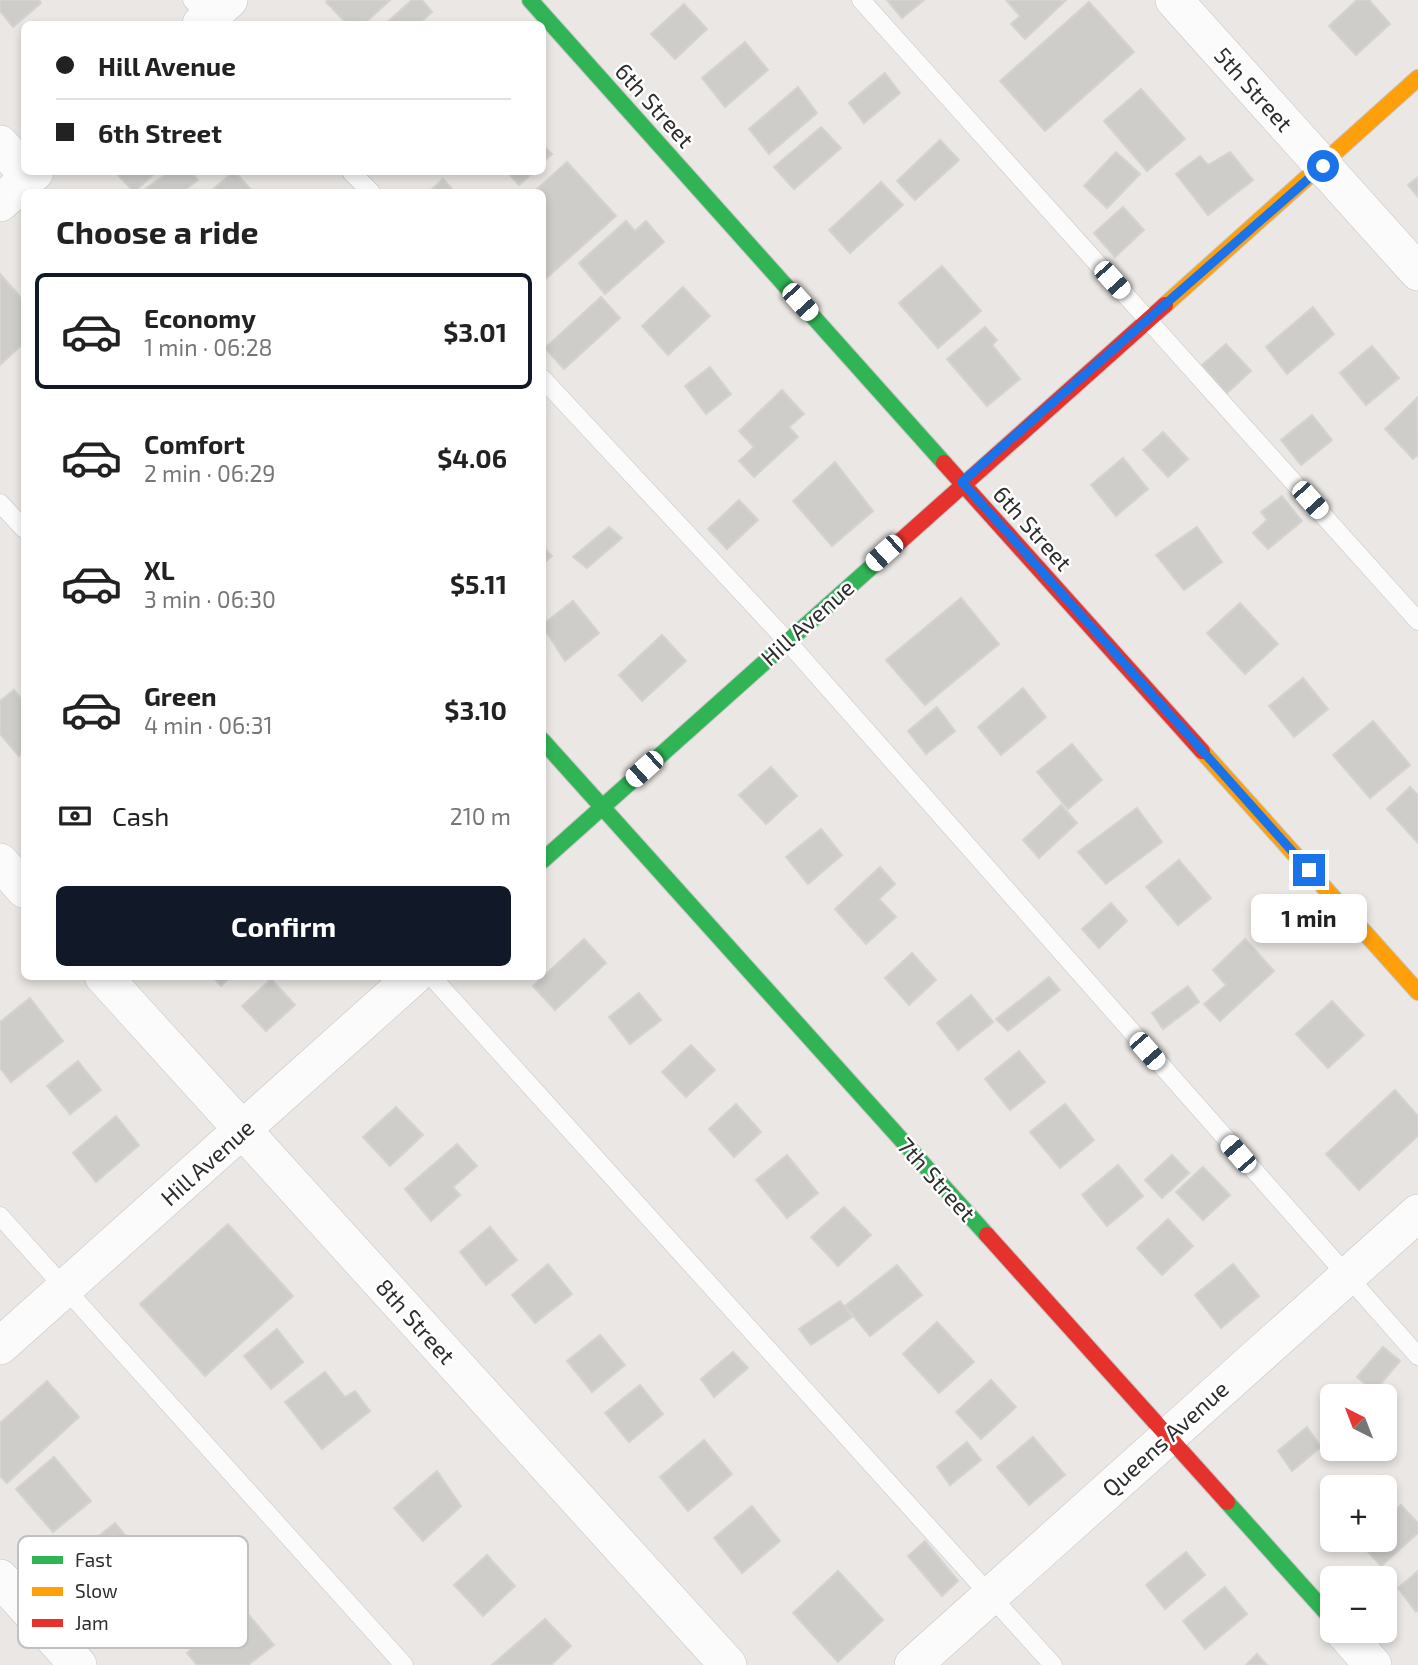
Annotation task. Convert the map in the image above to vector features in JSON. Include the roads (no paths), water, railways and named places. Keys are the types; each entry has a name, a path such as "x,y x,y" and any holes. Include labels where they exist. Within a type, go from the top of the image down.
{"street":[{"name":"6th Street","path":"530,0 1418,992"},
{"name":"5th Street","path":"1174,0 1418,272"},
{"name":"Hill Avenue","path":"546,857 962,482 1323,166 1418,78"},
{"path":"0,144 21,166"},
{"path":"0,203 32,177"},
{"name":"7th Street","path":"546,744 1320,1606"},
{"path":"0,862 21,886"},
{"name":"8th Street","path":"107,980 728,1665"},
{"name":"Hill Avenue","path":"0,1346 410,980"},
{"name":"Queens Avenue","path":"913,1665 1418,1213"},
{"path":"0,1578 18,1598"},
{"path":"1354,1643 1373,1665"},
{"path":"63,1648 78,1665"}],"lane":[{"path":"861,0 1418,621"},
{"path":"354,175 368,189"},
{"path":"546,382 787,641 1418,1356"},
{"path":"0,503 21,526"},
{"path":"435,980 1053,1665"},
{"path":"0,1216 404,1665"}]}
